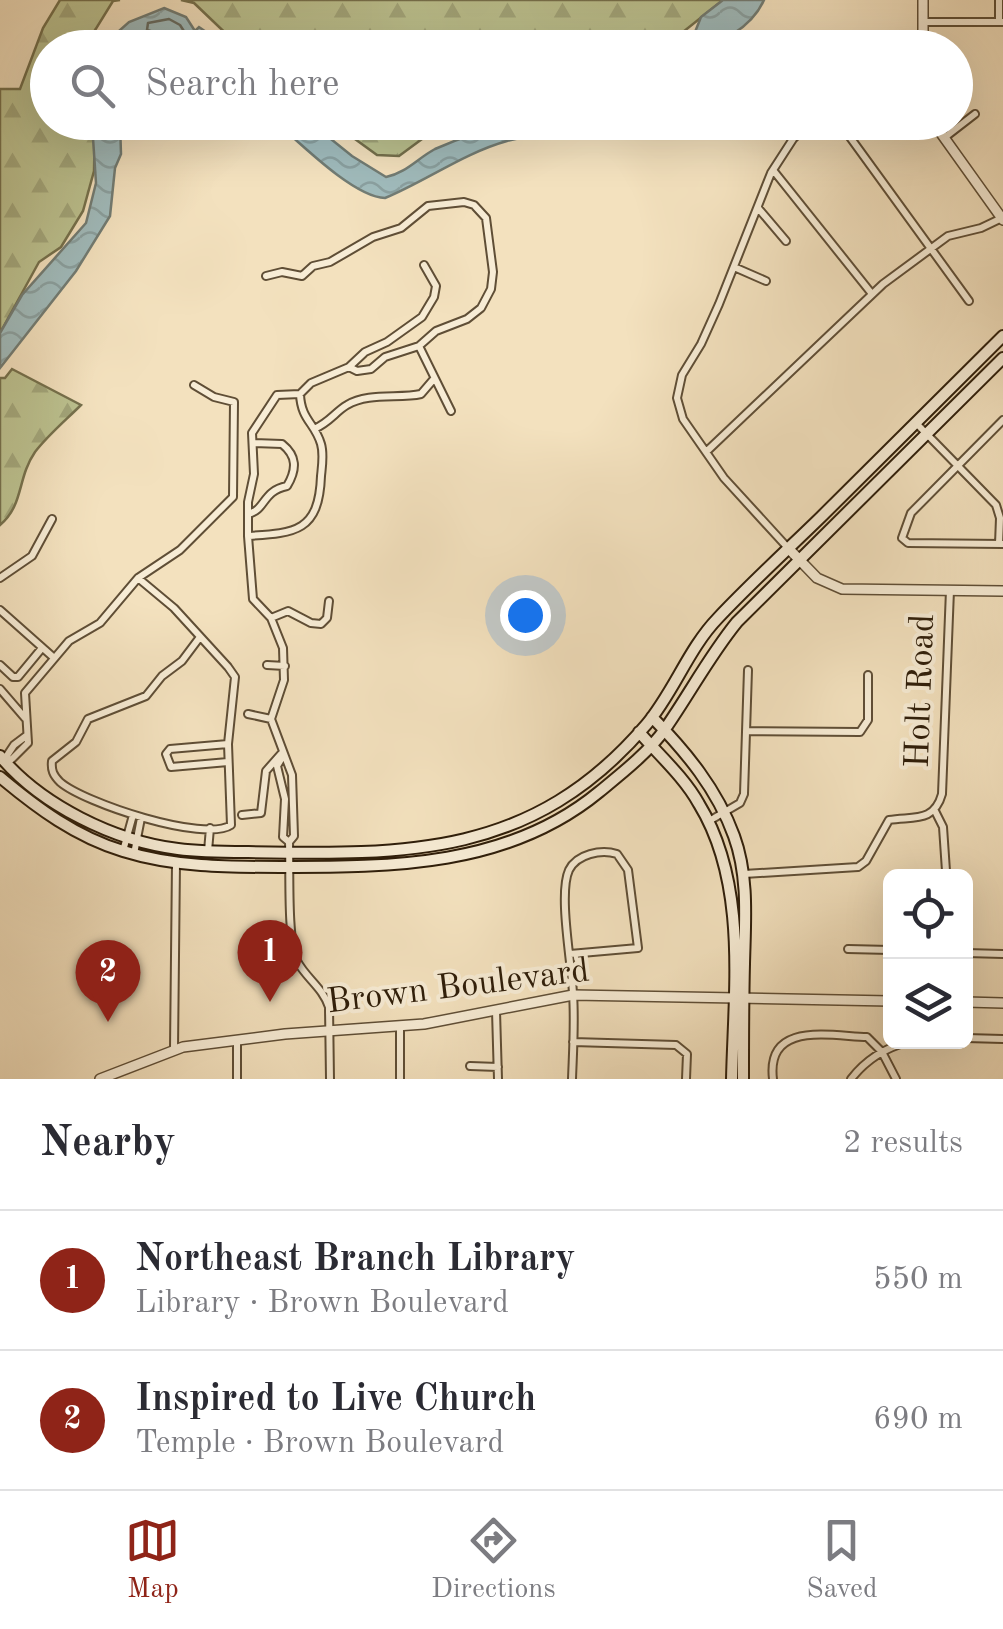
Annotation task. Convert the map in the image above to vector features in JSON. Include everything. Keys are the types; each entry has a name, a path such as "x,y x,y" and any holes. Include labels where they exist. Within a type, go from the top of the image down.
{"main road":[{"path":"1,760 42,794 98,826 132,838 208,852 289,847 416,850 504,828 586,782 639,732 708,630 1003,336"},
{"path":"0,777 62,823 129,853 176,864 395,866 471,855 508,842 562,817 598,793 650,745 665,729 729,632 1003,358"},
{"path":"676,709 679,746"},
{"path":"652,716 697,767 724,812 744,874 732,1079"},
{"path":"639,732 690,790 708,821 732,906 743,1079"},
{"path":"630,763 664,760"}],"street":[{"path":"923,0 923,30"},
{"path":"923,22 1001,22 999,0"},
{"path":"792,140 773,170 701,344 682,375 678,390 680,412 724,478 817,578 842,588 1003,590"},
{"path":"851,140 969,301"},
{"path":"706,452 872,294 948,236 1002,219 943,140"},
{"path":"773,170 872,294"},
{"path":"266,276 282,272 302,276 313,266 402,228 428,206 458,202 474,205 486,218 494,272 491,290 481,308 467,319 436,331 419,346 392,353 370,369 357,371 349,367"},
{"path":"758,207 786,241"},
{"path":"330,1079 331,1032 326,997 300,967 293,948 289,847 294,836 293,788 288,762 270,720 281,692 285,666 280,636 271,618 253,599 250,567 248,514 254,481 253,428 274,398 300,394 319,378 349,367 422,317 436,286 424,265"},
{"path":"734,267 766,281"},
{"path":"419,346 451,411"},
{"path":"314,430 332,420 349,403 421,394 433,380"},
{"path":"1,760 26,736 25,694 53,657 74,636 100,623 138,578 180,550 233,497 234,402 214,397 194,385"},
{"path":"248,536 288,533 302,528 314,515 321,488 322,446 303,417 300,394"},
{"path":"916,423 927,434 957,465 996,505 1001,544 904,542 911,513 957,465 1003,420"},
{"path":"248,514 258,510 273,489 290,483 295,467 291,452 282,444 254,443"},
{"path":"0,578 32,556 52,519"},
{"path":"138,578 174,608 200,637 235,678 228,744 232,821 228,828 210,828 137,817 64,785 54,774 52,761 76,742 88,718 146,696 200,637"},
{"name":"Holt Road","path":"744,874 858,868 889,820 928,817 935,812 942,794 950,590"},
{"path":"271,618 288,611 321,624 328,618 330,601"},
{"path":"0,610 53,657"},
{"path":"0,665 18,677 42,648"},
{"path":"268,665 285,666"},
{"path":"708,821 740,804 744,794 748,670"},
{"path":"747,730 860,732 868,720 868,675"},
{"path":"0,689 27,720"},
{"path":"248,714 270,720"},
{"path":"228,744 170,749 166,754 171,766 228,762"},
{"path":"242,815 261,813 266,771 282,754"},
{"path":"282,754 277,766 286,799 283,837 289,847"},
{"path":"935,812 943,827 946,869"},
{"path":"129,853 137,817"},
{"path":"208,852 210,828"},
{"path":"570,954 638,948 628,870 620,856 607,851 594,853 578,861 568,874 566,897 570,954 574,995 572,1079"},
{"path":"174,1049 176,864"},
{"path":"848,949 883,950"},
{"path":"973,953 1003,954"},
{"name":"Brown Boulevard","path":"100,1079 174,1049 237,1039 400,1026 496,1012 574,995 883,1001"},
{"path":"973,1002 1003,1003"},
{"path":"496,1012 498,1079"},
{"path":"400,1026 400,1079"},
{"path":"772,1079 771,1067 779,1046 800,1035 867,1037 882,1052 896,1079"},
{"path":"973,1038 1003,1039"},
{"path":"237,1039 237,1079"},
{"path":"573,1042 676,1045 686,1054 686,1079"},
{"path":"851,1079 860,1068 890,1049"},
{"path":"470,1066 498,1066"}],"green space":[{"path":"60,0 120,0 113,1 95,30 43,28"},
{"path":"181,0 723,0 686,30 222,30 194,3"},
{"path":"30,62 30,140 95,140 94,171 83,211 61,247 39,262 0,333 0,89 20,89"},
{"path":"356,140 421,140 399,156 377,155"},
{"path":"12,369 81,405 35,452 13,509 0,525 0,378"}],"water":[{"path":"723,0 764,0 739,30 696,30 701,17"},
{"path":"164,8 186,17 194,30 120,30 129,22"},
{"path":"93,140 121,140 110,216 76,271 0,368 0,333 22,295 86,223 96,183"},
{"path":"296,140 332,140 386,177 459,140 513,140 476,153 385,198 358,189"}],"place":[{"name":"Northeast Branch Library","path":"270,1002"},
{"name":"Inspired to Live Church","path":"108,1022"}]}
